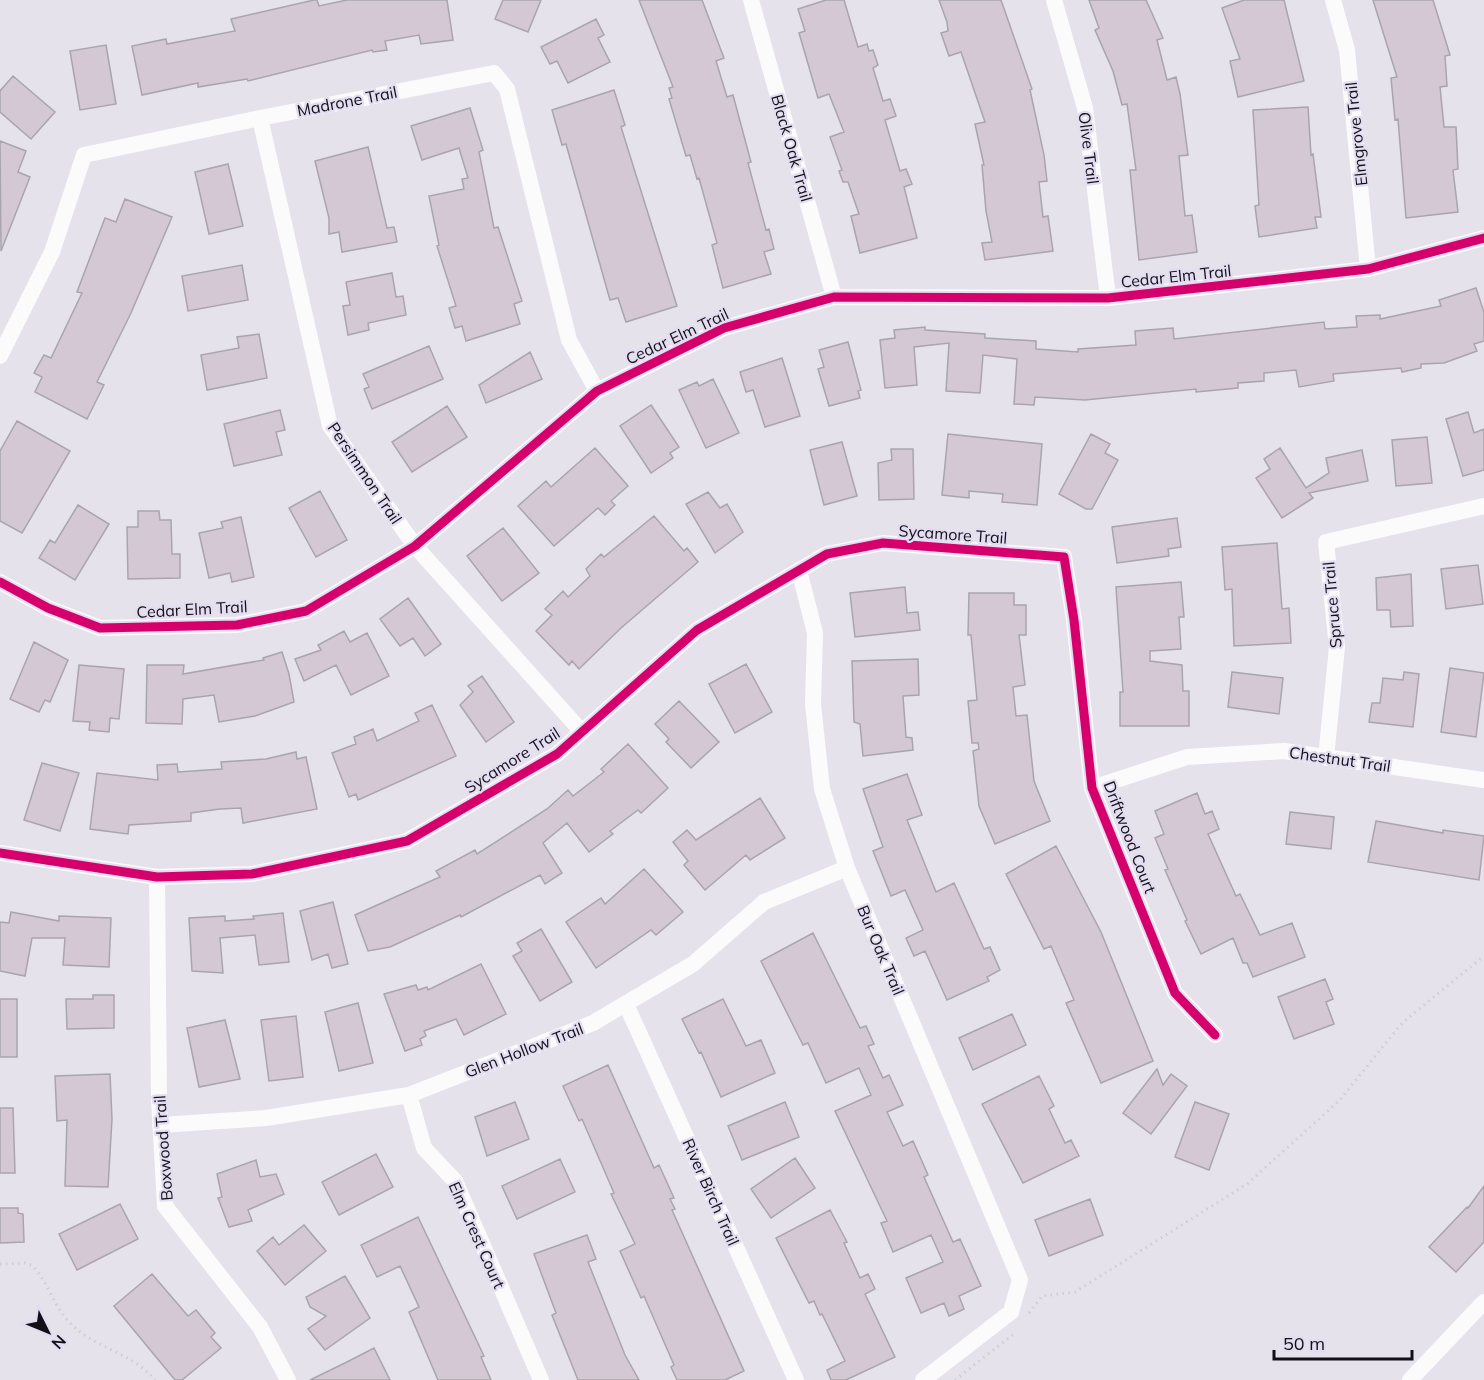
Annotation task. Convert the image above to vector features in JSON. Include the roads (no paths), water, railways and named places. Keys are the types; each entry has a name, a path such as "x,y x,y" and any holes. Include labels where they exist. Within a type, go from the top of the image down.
{"street":[{"name":"Black Oak Trail","path":"751,0 834,297"},
{"name":"Olive Trail","path":"1054,0 1085,108 1108,298"},
{"name":"Elmgrove Trail","path":"1333,0 1347,50 1368,269"},
{"name":"Madrone Trail","path":"0,356 52,252 84,155 494,73 507,88 569,340 597,391"},
{"name":"Persimmon Trail","path":"260,118 330,426 415,546 582,732"},
{"name":"Cedar Elm Trail","path":"0,582 48,608 100,628 237,625 306,611 415,546 597,391 724,328 834,297 1108,298 1368,269 1484,238"},
{"name":"Spruce Trail","path":"1326,758 1337,647 1326,542 1484,506"},
{"name":"Sycamore Trail","path":"0,853 157,877 252,874 407,841 557,754 697,630 827,554 883,543 1064,557"},
{"name":"Driftwood Court","path":"1064,557 1074,620 1092,788 1175,993 1215,1035"},
{"name":"Bur Oak Trail","path":"799,570 815,633 813,704 822,789 847,868 1020,1280 1017,1317 923,1380"},
{"name":"Chestnut Trail","path":"1092,788 1187,757 1284,751 1484,780"},
{"name":"Glen Hollow Trail","path":"160,1125 266,1118 409,1095 593,1023 693,964 764,902 847,868"},
{"name":"Boxwood Trail","path":"157,877 160,1125 165,1206 260,1327 288,1380"},
{"name":"River Birch Trail","path":"626,1004 796,1380"},
{"name":"Elm Crest Court","path":"409,1095 424,1148 455,1180 541,1380"},
{"path":"1410,1380 1484,1302"}]}
